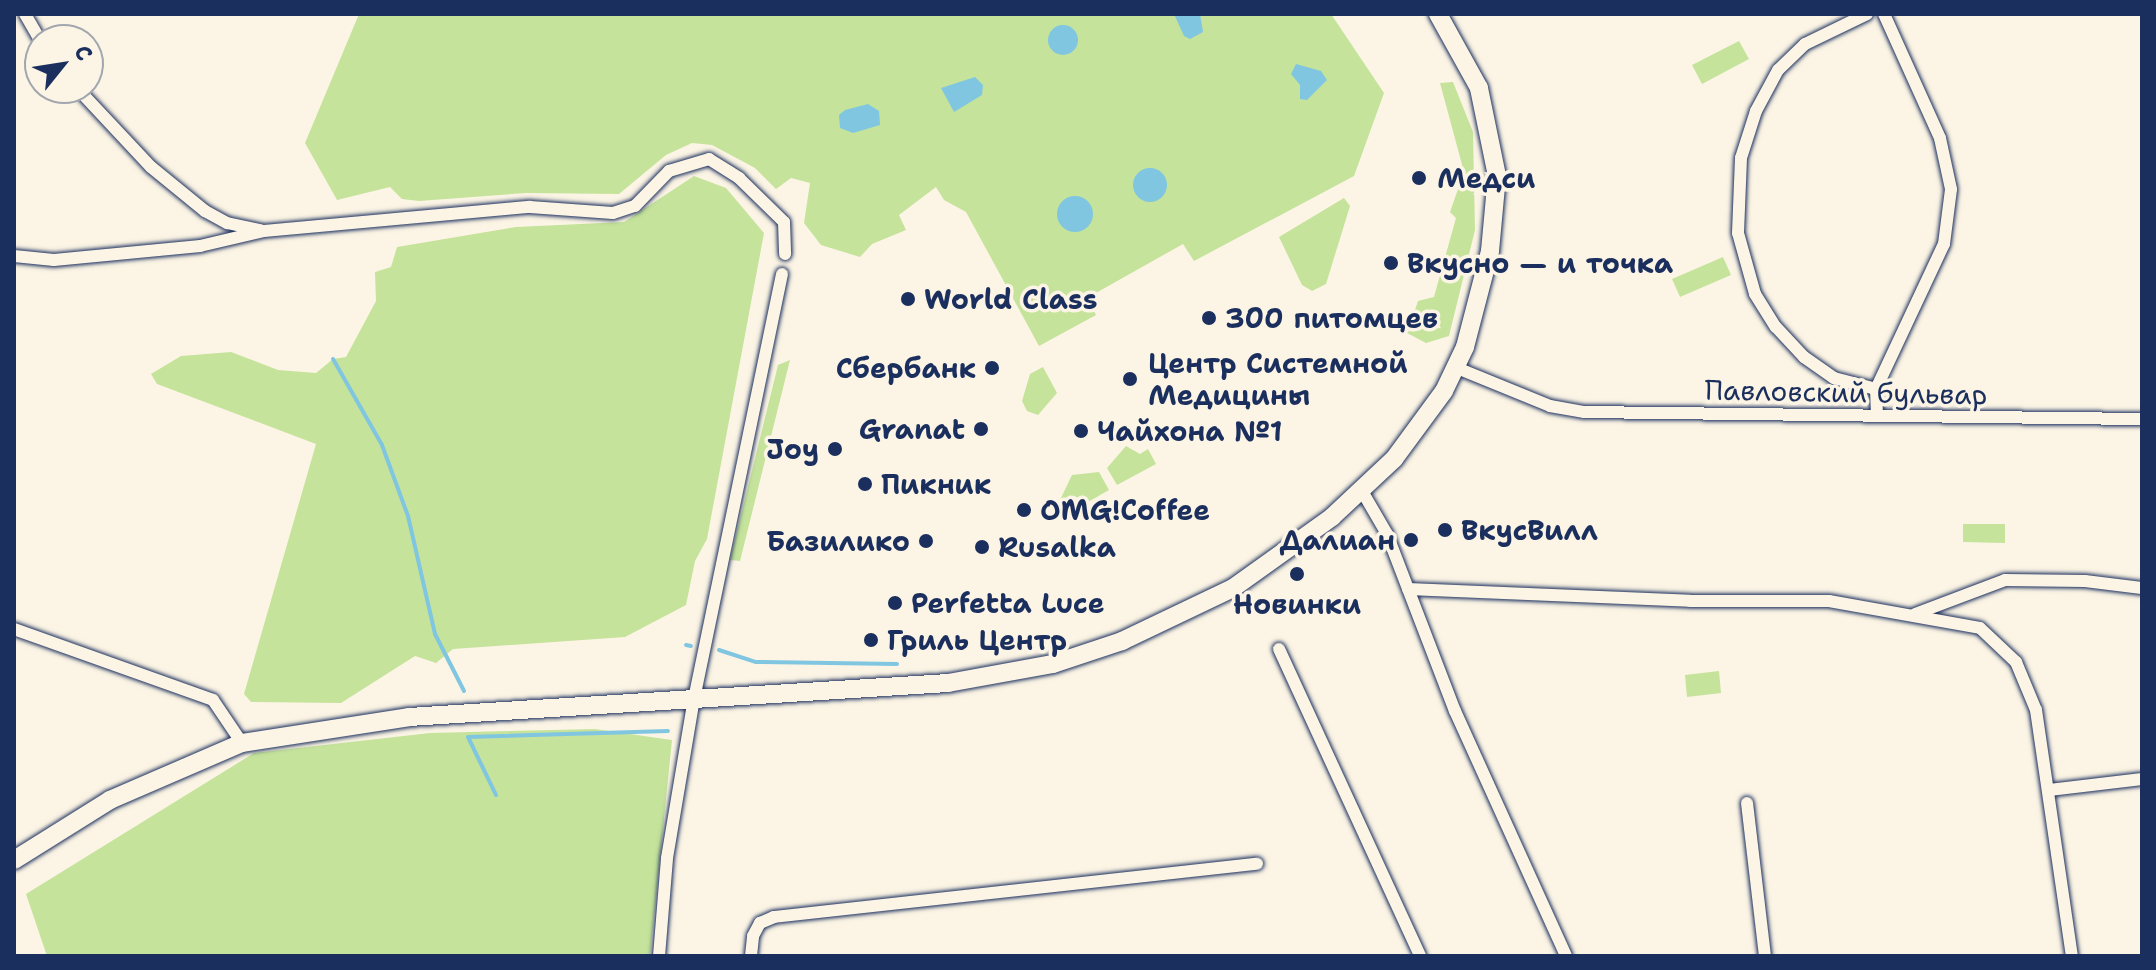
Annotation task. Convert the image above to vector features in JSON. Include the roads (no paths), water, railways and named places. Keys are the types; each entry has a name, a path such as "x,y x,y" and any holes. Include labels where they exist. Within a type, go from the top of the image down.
{"main road":[{"path":"14,860 110,800 242,743 338,725 948,683 1053,664 1149,631 1210,601 1283,555 1362,491 1420,429 1457,368 1483,287 1497,176 1479,88 1438,14"}],"street":[{"path":"1867,14 1805,44 1778,70 1756,111 1741,158 1738,233 1755,294 1776,327 1804,357 1834,378 1876,389"},
{"path":"1877,416 1876,389 1944,244 1951,189 1940,138 1884,14"},
{"path":"91,104 118,135 205,211 227,223 264,231"},
{"path":"14,256 54,260 200,246 264,231 530,207 613,213 635,206 669,171 709,159 739,178 784,222 785,254"},
{"path":"659,956 667,858 694,699 782,274"},
{"name":"Павловский бульвар","path":"1457,368 1550,406 1584,412 2142,419"},
{"path":"1362,491 1382,522 1455,711 1566,956"},
{"path":"1915,614 2005,580 2085,581 2142,588"},
{"path":"1408,589 1690,601 1829,601 1980,628 2016,662 2036,710 2072,956"},
{"path":"14,629 151,673 213,700 242,743"},
{"path":"1279,649 1420,956"},
{"path":"2049,790 2142,779"},
{"path":"1747,803 1765,956"},
{"path":"751,956 753,936 760,923 774,917 1257,864"}],"water":[{"path":"1174,14 1200,14 1203,32 1190,39 1184,36"},
{"path":"1063,25 1074,29 1078,40 1074,51 1063,55 1052,51 1048,40 1052,29"},
{"path":"1296,64 1321,71 1327,80 1307,100 1300,99 1300,85 1291,74"},
{"path":"975,77 983,85 982,95 954,112 941,88"},
{"path":"868,104 879,111 880,125 853,133 840,128 839,115 845,110"},
{"path":"1150,168 1162,173 1167,185 1162,197 1150,202 1138,197 1133,185 1138,173"},
{"path":"1075,196 1087,202 1093,214 1087,226 1075,232 1063,226 1057,214 1063,202"}],"waterway":[{"path":"333,359 382,445 408,516 435,634 464,691"},
{"path":"686,645 691,646"},
{"path":"719,650 756,662 897,664"},
{"path":"496,795 468,737 668,731"}],"place":[{"name":"Медси","path":"1419,178"},
{"name":"Вкусно — и точка","path":"1391,263"},
{"name":"World Class","path":"908,299"},
{"name":"300 питомцев","path":"1209,318"},
{"name":"Сбербанк","path":"992,368"},
{"name":"Центр Системной Медицины","path":"1130,379"},
{"name":"Granat","path":"981,429"},
{"name":"Чайхона №1","path":"1081,431"},
{"name":"Joy","path":"835,449"},
{"name":"Пикник","path":"865,484"},
{"name":"OMG!Coffee","path":"1024,510"},
{"name":"ВкусВилл","path":"1445,530"},
{"name":"Далиан","path":"1411,540"},
{"name":"Базилико","path":"926,541"},
{"name":"Rusalka","path":"982,547"},
{"name":"Новинки","path":"1297,574"},
{"name":"Perfetta Luce","path":"895,603"},
{"name":"Гриль Центр","path":"871,640"}]}
